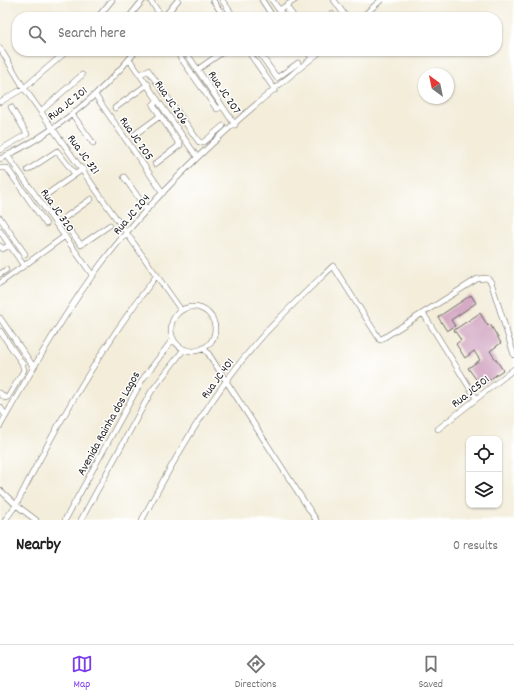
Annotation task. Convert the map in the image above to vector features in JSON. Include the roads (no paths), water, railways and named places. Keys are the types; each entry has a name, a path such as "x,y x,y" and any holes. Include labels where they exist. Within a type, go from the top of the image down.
{"street":[{"path":"102,12 112,0"},
{"path":"133,12 143,0"},
{"path":"150,0 159,12"},
{"path":"167,12 178,0"},
{"path":"213,0 221,12"},
{"path":"222,0 230,12"},
{"path":"262,0 270,12"},
{"path":"272,0 279,10 295,0"},
{"path":"334,0 342,12"},
{"path":"368,12 381,0"},
{"path":"286,6 290,12"},
{"name":"Rua JC 321","path":"0,48 24,88 182,310"},
{"path":"0,102 24,88 61,56"},
{"name":"Rua JC 201","path":"0,157 7,155 72,114 95,95 132,56"},
{"path":"180,56 216,108 218,109 222,106"},
{"name":"Rua JC 207","path":"188,56 235,124"},
{"path":"197,70 217,56"},
{"path":"251,56 275,90"},
{"path":"262,56 277,78 298,63"},
{"name":"Rua JC 204","path":"0,426 33,366 92,276 126,233 197,158 315,56"},
{"name":"Rua JC 206","path":"129,59 148,84 197,158"},
{"path":"141,74 148,70 201,143 223,126"},
{"path":"41,110 82,75"},
{"path":"114,108 148,84"},
{"name":"Rua JC 205","path":"95,95 163,193"},
{"path":"154,164 180,145 153,104 158,100"},
{"path":"0,150 27,134 11,107"},
{"path":"72,114 93,143"},
{"path":"134,135 160,116"},
{"path":"28,170 57,151 75,174"},
{"name":"Rua JC 320","path":"7,155 92,276"},
{"path":"0,168 7,168 45,222 50,215"},
{"path":"46,195 83,169"},
{"path":"124,177 147,210"},
{"path":"56,224 91,199"},
{"path":"0,218 25,254"},
{"path":"62,220 81,245 110,225"},
{"path":"0,232 24,266"},
{"path":"0,283 65,236"},
{"path":"0,246 3,249 9,245"},
{"name":"Rua JC 401","path":"142,520 193,431 226,381 259,340 333,266 380,340 423,313"},
{"path":"0,274 6,270"},
{"path":"5,520 16,505 80,386 114,333 157,275"},
{"path":"476,398 423,313 477,279 487,278 491,282 514,355"},
{"path":"191,306 199,307 211,315 215,324 214,334 210,342 203,348 193,351 184,349 173,339 170,330 171,322 176,314 182,310 191,306"},
{"path":"0,318 33,366"},
{"path":"0,331 22,363 24,370 8,397 5,398 0,393"},
{"name":"Avenida Rainha dos Lagos","path":"65,520 142,380 173,339"},
{"path":"203,348 208,353 316,520"},
{"name":"Avenida Rainha dos Lagos","path":"81,520 151,392 184,349"},
{"name":"Rua JC501","path":"438,429 514,369"},
{"path":"0,407 6,416"},
{"path":"0,490 16,505 36,520"}]}
